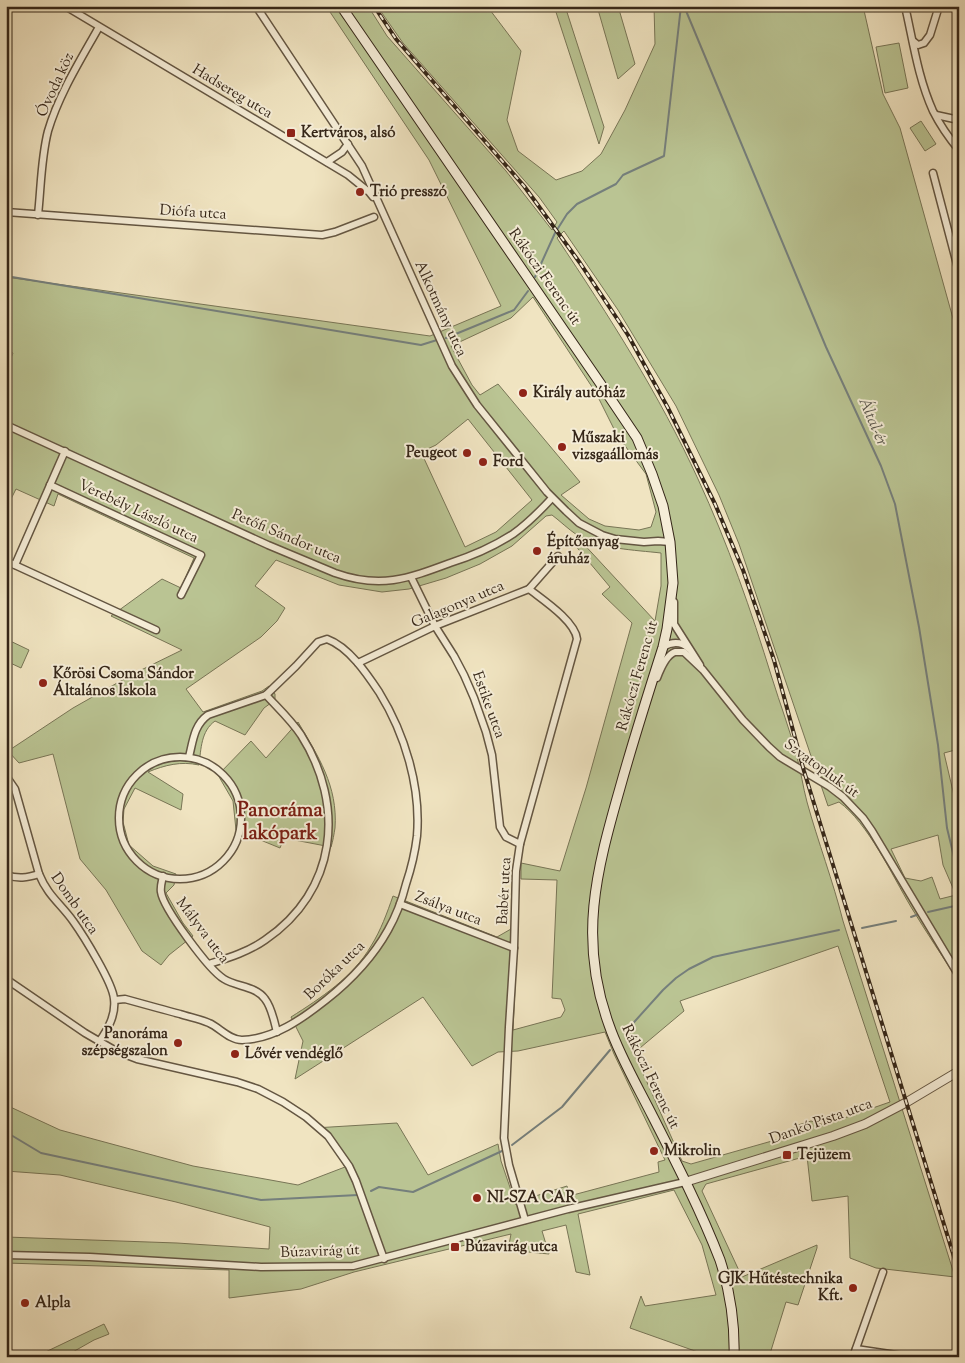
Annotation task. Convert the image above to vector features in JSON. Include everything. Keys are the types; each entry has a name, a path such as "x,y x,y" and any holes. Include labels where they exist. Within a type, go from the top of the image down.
{"main road":[{"name":"Rákóczi Ferenc út","path":"341,6 637,438 661,500 670,542 673,583 666,645 620,787 600,860 593,908 593,954 600,995 608,1025 676,1161 714,1244 724,1273 731,1307 734,1357"}],"street":[{"name":"Hadsereg utca","path":"65,6 348,175 360,183 380,206"},
{"name":"Alkotmány utca","path":"256,6 365,172 452,366 477,405 552,498 580,523 602,535 615,539 670,542"},
{"path":"905,6 921,77 936,115 948,136 959,150"},
{"path":"913,41 918,45 924,44 930,35 939,6"},
{"name":"Óvoda köz","path":"38,215 45,147 52,119 65,88 99,27"},
{"path":"936,115 959,120"},
{"path":"327,162 342,152 348,144"},
{"path":"933,173 959,272"},
{"name":"Diófa utca","path":"6,212 322,235 353,226 374,217"},
{"name":"Petőfi Sándor utca","path":"6,425 268,545 355,579 374,581 398,580 474,555 512,534 536,515 552,498"},
{"path":"15,565 65,452"},
{"name":"Verebély László utca","path":"50,485 201,554 181,595"},
{"name":"Galagonya utca","path":"358,663 435,626 529,589 558,556"},
{"path":"6,561 156,630"},
{"name":"Estike utca","path":"411,577 435,626 464,675 481,716 492,755 501,831 509,839 520,844"},
{"name":"Szvatopluk út","path":"673,583 674,624 703,670"},
{"name":"Babér utca","path":"525,1220 509,1164 504,1138 516,871 520,844 578,639 576,632 569,623 529,589"},
{"name":"Boróka utca","path":"114,1000 125,999 206,1022 238,1040 261,1037 276,1032 301,1019 315,1009 333,995 365,963 388,930 400,904 410,871 417,837 416,806 407,753 394,718 381,696 358,663 332,640 327,639 318,642 266,695 208,715 203,719 196,730 189,757"},
{"path":"666,645 684,644 693,652"},
{"name":"Szvatopluk út","path":"666,645 684,652 703,670 743,720 780,757 804,770 836,792 863,818 959,976"},
{"path":"644,709 668,657 674,652 684,652"},
{"path":"209,964 225,959 264,941 284,925 308,896 325,857 329,829 329,811 319,770 292,722 266,695"},
{"path":"189,757 205,761 221,772 237,794 241,809 240,833 229,855 209,872 184,879 163,876 141,865 128,850 121,834 119,819 125,791 140,772 159,760 189,757"},
{"name":"Domb utca","path":"6,776 15,789 39,874 48,893 72,920 91,950 110,986 114,1000"},
{"path":"6,875 22,878 39,874"},
{"name":"Mályva utca","path":"163,876 161,891 163,898 180,927 218,975 225,980 256,991 266,999 272,1013 276,1032"},
{"name":"Zsálya utca","path":"400,904 514,948"},
{"path":"6,980 99,1042 116,1051 137,1059 237,1082 258,1089 306,1117 328,1136 349,1166 384,1259"},
{"path":"99,1042 112,1018 114,1000"},
{"name":"Dankó Pista utca","path":"685,1182 833,1136 865,1124 959,1071"},
{"name":"Búzavirág út","path":"6,1255 261,1267 353,1266 568,1209 685,1182"},
{"path":"853,1357 883,1272"},
{"path":"856,1349 910,1357"}],"green space":[{"path":"326,6 368,6 387,36 506,171 552,230 557,222 539,197 403,43 377,6 487,6 521,51 507,120 518,151 556,180 582,171 601,154 625,110 655,44 654,6 850,6 851,10 863,6 883,94 900,128 959,340 959,749 944,753 959,817 959,982 917,916 870,836 850,811 839,802 828,806 739,544 719,495 676,406 618,310 564,231 557,238 614,326 667,416 709,503 729,553 756,627 791,737 811,817 955,1277 876,1268 850,1258 848,1196 812,1201 807,1156 706,1184 702,1191 742,1277 817,1245 798,1305 786,1302 769,1357 712,1357 630,1328 641,1296 645,1306 716,1295 702,1245 674,1190 578,1214 590,1275 576,1272 566,1225 542,1231 549,1254 508,1250 511,1234 354,1272 301,1289 229,1298 229,1270 6,1263 6,1237 177,1243 269,1249 270,1227 176,1202 60,1175 6,1171 6,1105 60,1130 193,1166 298,1185 345,1167 327,1139 314,1128 397,1123 428,1175 498,1144 501,1161 516,1205 523,1200 567,1186 569,1194 573,1195 659,1172 658,1162 665,1160 605,1032 518,1051 498,1052 472,1066 423,997 295,1079 303,1041 291,1017 336,986 355,968 375,940 393,896 497,937 518,925 513,1030 561,1017 565,1010 561,999 552,998 557,880 521,879 521,863 560,871 586,788 632,623 602,594 610,587 574,544 579,539 655,621 661,586 661,553 606,546 586,540 552,515 546,516 512,546 480,564 446,578 409,589 382,592 339,585 276,560 255,586 285,608 277,621 261,637 186,689 203,712 262,691 269,686 275,694 275,700 264,708 245,735 215,721 210,725 204,735 199,765 173,764 148,772 183,794 181,810 135,788 124,809 123,822 129,845 153,866 176,874 174,885 166,893 183,923 193,936 169,955 161,965 142,951 106,890 80,859 53,754 19,763 8,751 73,708 133,674 182,650 111,616 162,579 181,588 194,558 58,494 54,506 16,489 6,509 6,370 13,353 6,349 6,277 430,336 501,306 429,160","holes":["533,297 596,393 617,435 646,474 656,512 651,527 639,530 605,526 589,519 561,495 580,482 498,384 480,395 472,385 451,346 511,318","468,419 532,500 496,532 465,547 421,452 436,445","938,835 943,865 956,895 940,899 932,877 921,881 905,878 891,849","838,946 890,1102 824,1125 811,1121 798,1125 779,1139 691,1164 682,1161 634,1053 684,1011 680,1001"]},
{"path":"554,6 565,6 604,127 599,144"},
{"path":"597,6 618,6 635,64 618,79"},
{"path":"899,43 908,88 885,93 876,47"},
{"path":"921,121 936,144 925,151 910,128"},
{"path":"6,639 29,650 21,668 6,661"},
{"path":"298,722 319,759 330,785 335,813 335,828 331,847 284,838 280,848 236,830 233,801 218,775 251,741 266,758"},
{"path":"104,1324 109,1334 71,1353 70,1357 35,1357"}],"waterway":[{"path":"535,277 555,233 567,214 577,204 616,184 623,175 664,156 681,6"},
{"name":"Által-ér","path":"684,6 826,347 881,466 895,504 919,627 938,745 947,828 959,871"},
{"path":"6,276 421,345 437,340"},
{"path":"446,338 514,310 528,291"},
{"path":"928,912 959,905"},
{"path":"911,917 919,914"},
{"path":"862,928 896,921"},
{"path":"627,1030 676,978 713,957 839,930"},
{"path":"512,1145 562,1107 610,1050"},
{"path":"6,1132 41,1153 261,1200 358,1195"},
{"path":"371,1191 379,1187 413,1192 502,1151"}],"railway":[{"path":"374,6 396,39 524,186 580,263 628,335 668,408 715,504 743,570 774,660 804,771 959,1273"}],"place":[{"name":"Kertváros, alsó","path":"291,133"},
{"name":"Trió presszó","path":"360,192"},
{"name":"Király autóház","path":"523,393"},
{"name":"Műszaki vizsgaállomás","path":"562,447"},
{"name":"Peugeot","path":"467,453"},
{"name":"Ford","path":"483,462"},
{"name":"Építőanyag áruház","path":"537,551"},
{"name":"Kőrösi Csoma Sándor Általános Iskola","path":"43,683"},
{"name":"Panoráma szépségszalon","path":"178,1043"},
{"name":"Lővér vendéglő","path":"235,1054"},
{"name":"Mikrolin","path":"654,1151"},
{"name":"Tejüzem","path":"787,1155"},
{"name":"NI-SZA CAR","path":"477,1198"},
{"name":"Búzavirág utca","path":"455,1247"},
{"name":"GJK Hűtéstechnika Kft.","path":"853,1288"},
{"name":"Alpla","path":"25,1303"}],"district":[{"name":"Panoráma lakópark","path":"280,822"}]}
